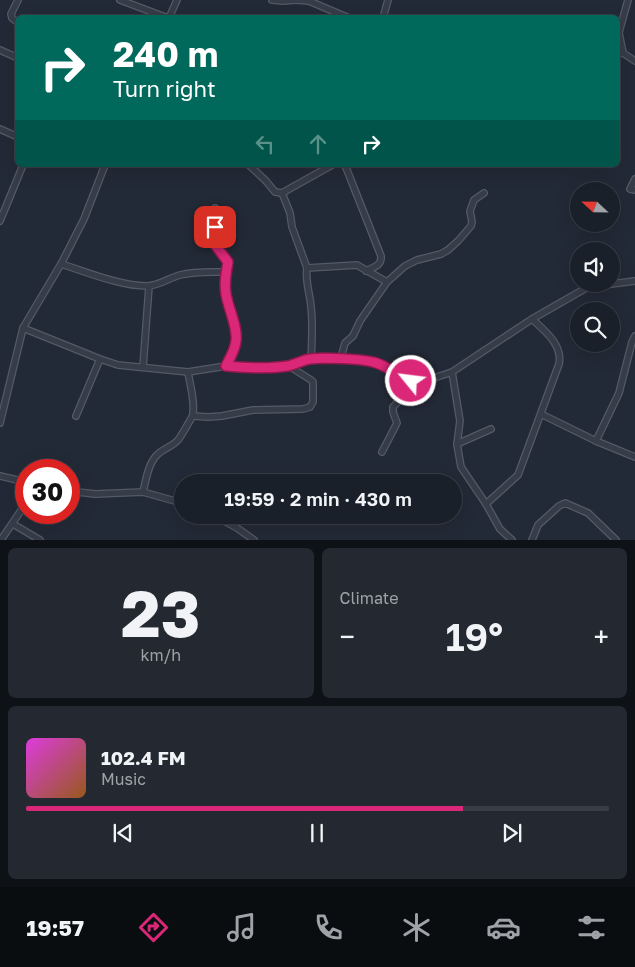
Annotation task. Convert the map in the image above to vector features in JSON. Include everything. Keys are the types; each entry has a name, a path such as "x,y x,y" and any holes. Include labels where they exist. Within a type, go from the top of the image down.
{"street":[{"path":"15,20 11,14 18,0"},
{"path":"120,0 161,15"},
{"path":"170,15 177,0"},
{"path":"272,0 309,1 342,15"},
{"path":"384,15 388,0"},
{"path":"620,27 628,0"},
{"path":"0,50 15,57"},
{"path":"620,53 635,61"},
{"path":"0,129 15,136"},
{"path":"0,221 22,167"},
{"path":"0,423 23,328 61,264 84,219 103,167"},
{"path":"250,167 275,192 282,193 328,167"},
{"path":"346,167 382,260 366,270"},
{"path":"635,178 630,189 635,190"},
{"path":"282,193 307,268 306,274 311,307 311,359"},
{"path":"339,359 345,343 353,336 360,321 387,282 405,266 417,260 441,254 458,241 471,226 470,211 474,200 484,193"},
{"path":"215,208 214,241 228,262 225,283 226,295 237,339 226,366"},
{"path":"61,264 108,279 149,286 181,275 198,272 226,272"},
{"path":"307,268 357,265 387,282"},
{"path":"23,328 118,365 188,372 226,366 247,368 289,366 311,359 339,359 372,361 403,378 422,382 452,372 532,319 588,287 635,281"},
{"path":"143,367 149,286"},
{"path":"486,504 518,475 560,358 560,352 551,338 532,319"},
{"path":"596,441 619,393 635,336"},
{"path":"76,416 100,359"},
{"path":"193,416 222,416 253,410 303,409 310,407 313,402 313,382 289,366"},
{"path":"143,492 155,456 178,440 193,416 188,372"},
{"path":"452,372 460,421 457,444 461,467 500,529 512,540"},
{"path":"382,452 397,423 393,407 417,382"},
{"path":"541,414 596,441 635,457"},
{"path":"457,444 491,429"},
{"path":"0,476 15,479"},
{"path":"80,492 95,494 143,492 174,501"},
{"path":"532,540 538,525 565,503 588,513 616,540"},
{"path":"1,540 15,521"},
{"path":"13,524 40,540"},
{"path":"230,524 254,540"}],"route":[{"path":"215,227 214,241 228,262 225,283 226,295 237,339 226,366 247,368 289,366 311,359 372,361 411,381"}]}
